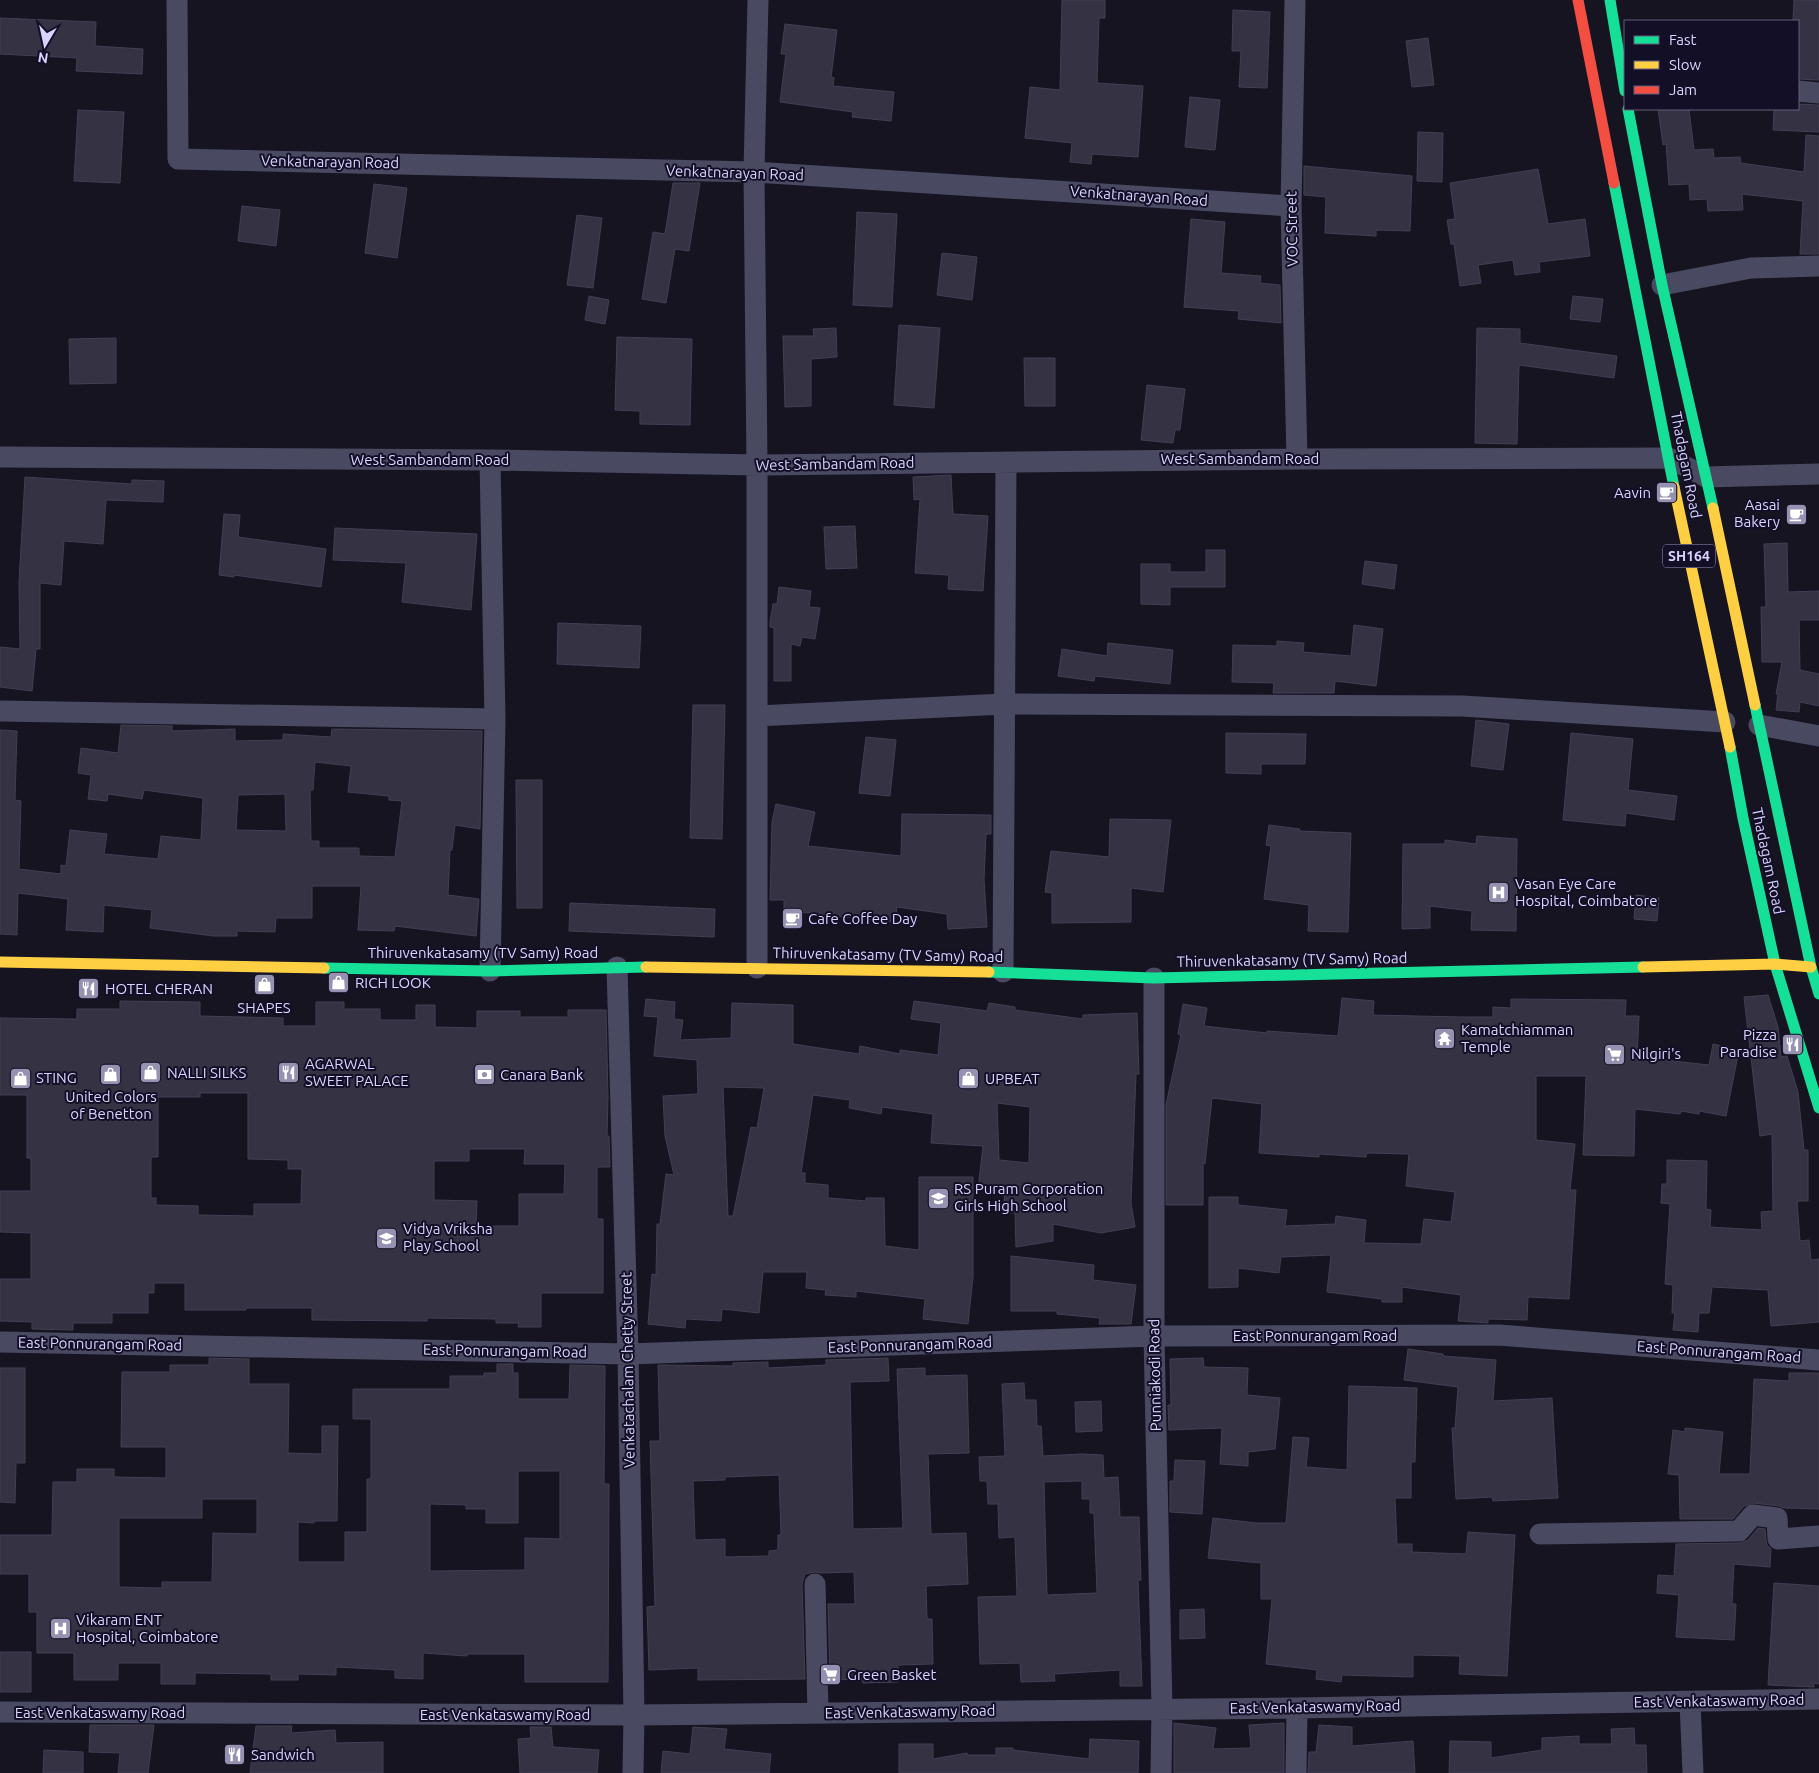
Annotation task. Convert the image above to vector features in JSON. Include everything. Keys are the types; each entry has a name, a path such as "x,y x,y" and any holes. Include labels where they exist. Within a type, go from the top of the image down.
{"main road":[{"name":"Thadagam Road","path":"1578,0 1681,520 1725,722 1743,818 1775,964 1819,1108"},
{"path":"1610,0 1624,84"},
{"name":"Thadagam Road","path":"1628,110 1662,285 1698,450 1706,477 1759,725 1815,968 1819,994"},
{"name":"Thiruvenkatasamy (TV Samy) Road","path":"0,962 490,971 617,967 757,968 1003,972 1154,978 1775,964 1815,968"}],"street":[{"name":"Venkatnarayan Road","path":"177,0 178,159 754,172 1291,206"},
{"path":"757,968 758,716 754,172 758,0"},
{"name":"VOC Street","path":"1295,0 1291,206 1297,459"},
{"path":"1799,91 1819,93"},
{"path":"1662,285 1751,268 1819,266"},
{"name":"West Sambandam Road","path":"0,457 490,460 757,466 1297,459 1669,458"},
{"path":"1669,458 1706,477 1819,474"},
{"path":"490,460 495,719 490,971"},
{"path":"1003,972 1006,462"},
{"path":"758,716 1004,704 1462,706 1725,722"},
{"path":"0,711 495,719"},
{"path":"1759,725 1819,736"},
{"name":"Venkatachalam Chetty Street","path":"617,967 628,1354 634,1715 633,1773"},
{"name":"Punniakodi Road","path":"1154,978 1154,1336 1162,1709 1161,1773"},
{"name":"East Ponnurangam Road","path":"0,1342 628,1354 1154,1336 1499,1335 1819,1360"},
{"path":"1540,1534 1739,1532 1753,1515 1777,1518 1778,1539 1819,1536"},
{"path":"815,1584 818,1713"},
{"name":"East Venkataswamy Road","path":"0,1712 634,1715 1297,1708 1690,1702 1819,1698"},
{"path":"1690,1702 1692,1773"},
{"path":"1296,1773 1297,1708"}],"building":[{"path":"1062,0 1105,0 1105,18 1099,18 1097,83 1143,86 1138,157 1092,154 1091,164 1070,162 1072,143 1025,138 1030,87 1060,90"},
{"path":"1794,0 1819,0 1819,80 1799,79 1799,20 1793,20"},
{"path":"1233,10 1270,12 1267,88 1239,87 1241,51 1232,51"},
{"path":"0,18 96,22 95,46 143,49 142,74 76,71 77,58 0,54"},
{"path":"785,24 837,30 831,77 834,78 833,86 894,92 891,121 852,117 853,112 780,102 786,54 781,54"},
{"path":"1428,38 1434,85 1412,87 1406,41"},
{"path":"1190,97 1220,100 1215,150 1185,147"},
{"path":"1799,104 1819,105 1819,132 1773,130 1774,110 1799,110"},
{"path":"78,110 124,112 120,183 74,181"},
{"path":"1658,110 1689,110 1694,150 1713,149 1714,158 1740,157 1741,163 1804,172 1806,135 1819,136 1819,254 1800,254 1803,201 1742,194 1743,210 1708,211 1707,199 1690,200 1689,184 1669,185 1666,144 1663,145"},
{"path":"1418,132 1443,133 1442,182 1417,181"},
{"path":"1304,166 1412,176 1410,231 1376,230 1376,236 1325,233 1326,197 1304,195"},
{"path":"1538,169 1548,224 1585,219 1590,256 1539,262 1540,272 1515,275 1513,260 1478,265 1481,283 1460,286 1454,244 1451,244 1447,220 1455,219 1450,183"},
{"path":"673,183 700,183 689,251 675,249 666,303 642,299 653,232 665,234"},
{"path":"374,184 407,188 397,258 365,253"},
{"path":"242,206 280,210 276,246 238,241"},
{"path":"857,212 897,214 892,307 853,305"},
{"path":"577,215 602,218 593,288 567,285"},
{"path":"1191,219 1225,222 1221,273 1261,276 1260,283 1280,285 1281,323 1238,319 1239,311 1184,307"},
{"path":"942,253 977,257 972,300 937,295"},
{"path":"589,296 609,300 605,324 585,320"},
{"path":"1573,296 1603,299 1600,322 1570,319"},
{"path":"899,325 940,328 934,408 894,405"},
{"path":"836,328 837,357 811,359 811,406 785,407 783,336 814,336 813,329"},
{"path":"1477,328 1520,329 1520,343 1617,356 1614,378 1519,365 1517,444 1475,443"},
{"path":"617,337 692,339 690,425 640,424 640,411 615,410"},
{"path":"116,338 116,383 70,384 69,339"},
{"path":"1024,358 1055,358 1055,406 1025,406"},
{"path":"1147,385 1185,389 1180,430 1175,430 1173,443 1141,440"},
{"path":"951,475 953,514 988,516 983,591 948,589 949,575 915,573 920,499 914,500 913,477"},
{"path":"25,477 132,484 132,480 164,481 163,502 106,500 103,544 64,541 61,585 40,583 40,649 36,649 32,691 0,687 0,647 20,649 19,582"},
{"path":"224,514 240,515 238,537 326,549 321,587 234,575 234,577 219,575"},
{"path":"855,526 857,568 826,569 824,527"},
{"path":"335,528 477,534 471,610 402,602 406,563 333,560"},
{"path":"1787,543 1788,592 1819,591 1819,620 1799,620 1800,670 1819,674 1819,706 1800,702 1799,712 1776,710 1778,694 1776,694 1782,662 1762,662 1761,607 1766,607 1764,544"},
{"path":"1206,550 1225,550 1225,587 1170,587 1170,605 1141,604 1141,564 1170,564 1170,572 1206,572"},
{"path":"1365,561 1397,565 1394,589 1362,584"},
{"path":"779,587 811,591 809,607 820,608 815,639 802,637 800,646 791,644 791,681 774,681 774,628 770,627 770,622 773,604 777,604"},
{"path":"558,623 641,626 639,668 557,664"},
{"path":"1354,625 1383,629 1376,686 1335,681 1334,693 1273,693 1274,683 1232,682 1233,645 1277,646 1277,641 1304,643 1303,652 1351,656"},
{"path":"1108,643 1173,650 1170,684 1095,676 1094,681 1058,676 1062,649 1107,656"},
{"path":"693,705 725,705 722,839 690,838"},
{"path":"1476,720 1509,724 1503,770 1471,766"},
{"path":"121,725 172,726 172,731 235,729 235,741 283,740 283,734 331,737 332,729 482,731 480,829 455,825 452,850 450,850 448,895 479,899 476,936 395,926 394,931 358,930 361,886 312,886 312,918 276,918 275,932 237,931 237,936 214,936 150,928 152,910 104,905 103,932 66,930 68,899 18,893 17,935 0,934 0,730 17,731 15,800 21,801 19,869 61,874 61,865 66,866 70,830 107,834 104,854 158,859 161,836 201,840 203,798 144,790 142,799 108,794 107,801 88,799 91,775 78,773 81,748 118,753","holes":["315,762 351,766 348,792 389,796 389,800 402,801 395,857 359,856 359,848 319,848 319,841 311,841 310,790 313,790","285,794 286,831 236,830 238,795"]},
{"path":"1226,733 1306,734 1305,764 1261,764 1261,774 1226,773"},
{"path":"1571,733 1633,739 1628,790 1677,796 1674,820 1626,813 1625,826 1563,820"},
{"path":"866,737 896,740 890,796 859,793"},
{"path":"516,780 542,780 542,908 517,908"},
{"path":"776,804 815,812 808,846 901,856 902,814 991,815 991,834 986,834 984,879 987,927 948,929 947,914 897,907 895,922 817,913 784,912 784,900 770,900 772,822"},
{"path":"1110,819 1171,820 1163,892 1131,888 1131,922 1052,923 1052,893 1045,892 1051,851 1109,857"},
{"path":"1269,825 1300,829 1299,831 1351,833 1348,932 1308,931 1309,905 1264,899 1271,846 1266,845"},
{"path":"1477,836 1517,839 1516,931 1471,930 1472,911 1430,906 1430,928 1402,929 1403,844 1445,844 1445,840 1476,844"},
{"path":"1636,895 1659,898 1657,921 1634,919"},
{"path":"570,903 715,909 714,937 569,931"},
{"path":"1768,995 1778,1027 1781,1057 1787,1056 1798,1092 1804,1150 1808,1150 1808,1201 1797,1201 1800,1241 1809,1240 1811,1260 1819,1259 1819,1322 1771,1326 1768,1290 1712,1287 1709,1313 1699,1313 1698,1332 1673,1330 1675,1313 1672,1313 1673,1285 1665,1284 1670,1204 1661,1203 1662,1184 1667,1184 1667,1160 1707,1161 1706,1209 1711,1210 1710,1227 1762,1230 1761,1212 1773,1211 1772,1134 1760,1136 1744,997"},
{"path":"1342,998 1374,1001 1373,1015 1461,1017 1493,1017 1493,1007 1511,1008 1511,999 1626,1000 1625,1016 1639,1016 1637,1057 1709,1065 1713,1044 1739,1050 1726,1116 1699,1111 1699,1114 1681,1111 1680,1114 1635,1109 1634,1156 1583,1155 1586,1076 1536,1076 1536,1140 1575,1144 1570,1190 1576,1190 1569,1299 1528,1297 1527,1320 1488,1319 1488,1323 1458,1321 1461,1295 1402,1287 1402,1302 1382,1302 1382,1299 1327,1292 1331,1255 1281,1257 1279,1273 1238,1268 1238,1287 1209,1288 1209,1197 1238,1197 1238,1205 1287,1210 1285,1226 1335,1224 1336,1216 1366,1220 1364,1243 1421,1244 1424,1219 1451,1222 1455,1192 1406,1186 1409,1154 1367,1153 1366,1157 1319,1154 1319,1157 1259,1153 1262,1104 1212,1098 1205,1164 1203,1163 1203,1205 1166,1205 1166,1105 1181,1035 1178,1034 1183,1004 1207,1008 1204,1026 1267,1033 1267,1031 1338,1036"},
{"path":"646,999 675,1002 674,1019 683,1020 680,1040 731,1038 732,1003 793,1005 793,1044 859,1054 860,1046 900,1054 900,1050 938,1055 941,1023 911,1019 914,1001 987,1011 989,1003 1015,1007 1015,1010 1083,1019 1083,1015 1137,1013 1139,1074 1136,1074 1131,1203 1135,1227 1101,1233 1053,1224 1053,1241 1016,1247 1015,1213 1003,1212 1005,1192 978,1189 983,1146 931,1143 933,1114 882,1107 881,1114 849,1108 850,1100 813,1095 801,1173 805,1173 805,1183 828,1185 828,1198 866,1201 866,1198 884,1198 885,1246 919,1250 919,1177 973,1177 973,1277 968,1324 923,1319 925,1299 856,1291 856,1297 825,1295 826,1290 806,1288 807,1272 763,1272 759,1313 722,1309 721,1321 686,1319 685,1328 648,1324 652,1274 656,1275 657,1224 660,1224 666,1174 674,1175 665,1136 663,1096 698,1094 697,1060 654,1056 658,1017 644,1016","holes":["723,1087 764,1088 757,1128 751,1127 733,1216 728,1216","997,1103 1030,1107 1029,1163 999,1160"]},
{"path":"120,1001 200,1002 200,1016 283,1018 283,1026 316,1026 316,1002 344,1002 344,1009 380,1009 380,1020 416,1020 416,1005 435,1005 435,1027 477,1028 477,1011 520,1011 520,1017 568,1017 568,1010 606,1010 607,1136 609,1136 610,1167 597,1167 597,1219 603,1219 603,1293 541,1293 541,1327 518,1327 519,1323 496,1323 496,1319 427,1318 427,1321 312,1320 312,1308 185,1310 185,1283 154,1283 154,1293 148,1293 148,1313 112,1313 112,1323 73,1323 73,1330 32,1329 32,1322 0,1321 0,1279 31,1279 31,1233 0,1232 0,1191 31,1191 31,1158 27,1158 27,1095 0,1095 0,1018 77,1019 77,1009 120,1009","holes":["200,1093 248,1093 248,1159 288,1160 288,1169 302,1169 301,1204 254,1204 254,1216 198,1215 198,1206 156,1205 156,1198 151,1198 151,1157 158,1157 158,1097 200,1097","469,1149 525,1149 524,1164 565,1164 564,1194 519,1194 519,1226 476,1226 477,1201 434,1200 434,1161 469,1161"]},
{"path":"1011,1256 1094,1265 1093,1280 1136,1285 1131,1324 1099,1324 1100,1318 1057,1314 1057,1311 1011,1311"},
{"path":"1408,1349 1443,1354 1443,1356 1496,1360 1493,1401 1552,1398 1558,1498 1493,1501 1492,1497 1456,1499 1452,1428 1455,1428 1458,1387 1404,1380"},
{"path":"209,1358 249,1359 249,1384 289,1384 288,1453 322,1454 322,1426 338,1426 337,1521 298,1522 298,1562 345,1562 345,1532 367,1532 367,1479 371,1479 371,1419 353,1419 353,1389 450,1389 450,1376 484,1376 484,1373 497,1373 497,1364 513,1364 513,1373 518,1373 518,1399 569,1399 570,1365 605,1366 604,1484 609,1484 608,1682 525,1682 525,1654 467,1654 467,1656 423,1653 423,1679 395,1678 395,1670 336,1667 336,1675 298,1674 298,1680 271,1680 271,1674 195,1673 195,1684 161,1684 161,1663 118,1663 118,1680 74,1680 74,1653 37,1653 37,1612 29,1612 29,1574 0,1574 0,1535 52,1535 53,1482 77,1482 77,1469 114,1469 114,1477 166,1478 166,1447 121,1447 122,1372 170,1372 170,1365 209,1365","holes":["518,1471 560,1471 560,1539 525,1538 525,1570 430,1571 430,1504 466,1505 466,1509 486,1509 486,1523 518,1523","202,1499 257,1499 257,1534 213,1533 212,1582 162,1582 162,1588 119,1587 119,1518 202,1518"]},
{"path":"888,1358 889,1381 850,1382 853,1529 903,1528 897,1369 925,1368 925,1376 967,1375 969,1453 928,1454 931,1534 966,1533 968,1584 926,1586 927,1619 932,1619 933,1664 898,1665 898,1682 863,1683 862,1679 830,1680 828,1604 855,1604 854,1572 815,1572 805,1574 802,1584 805,1679 698,1680 698,1668 649,1670 647,1607 655,1606 650,1441 660,1441 658,1365 733,1366 733,1363 768,1362 768,1368 826,1365 826,1360","holes":["779,1475 781,1535 778,1535 778,1550 769,1551 769,1556 725,1557 725,1539 695,1540 693,1481 725,1480 725,1477"]},
{"path":"1203,1358 1204,1367 1248,1368 1247,1395 1280,1398 1275,1449 1248,1452 1248,1466 1220,1464 1222,1428 1169,1430 1168,1405 1171,1405 1170,1359"},
{"path":"0,1368 25,1368 25,1463 16,1463 15,1503 0,1502"},
{"path":"1789,1373 1819,1373 1819,1509 1784,1508 1754,1503 1744,1506 1733,1519 1680,1519 1679,1475 1668,1474 1673,1430 1685,1432 1685,1428 1723,1432 1719,1474 1750,1474 1754,1379 1789,1381"},
{"path":"1024,1383 1025,1400 1036,1400 1037,1426 1041,1426 1043,1456 1103,1455 1104,1478 1118,1477 1120,1517 1139,1517 1141,1580 1138,1580 1142,1686 1120,1686 1120,1670 1054,1674 1055,1681 1021,1682 1020,1663 980,1664 978,1597 1017,1596 1015,1537 999,1538 998,1504 988,1504 987,1481 980,1481 979,1457 1005,1456 1002,1384","holes":["1082,1481 1082,1499 1090,1499 1090,1513 1094,1513 1097,1593 1047,1595 1044,1482"]},
{"path":"1349,1386 1417,1388 1415,1462 1411,1462 1411,1498 1395,1498 1397,1544 1412,1544 1412,1552 1466,1554 1468,1532 1515,1535 1507,1676 1459,1674 1460,1656 1413,1655 1413,1677 1342,1675 1341,1682 1316,1679 1317,1670 1266,1664 1272,1599 1261,1599 1261,1563 1208,1558 1213,1518 1256,1523 1286,1523 1293,1437 1309,1438 1306,1467 1347,1470"},
{"path":"1101,1401 1102,1431 1076,1432 1075,1402"},
{"path":"1175,1460 1205,1461 1202,1514 1170,1512 1170,1481 1174,1481"},
{"path":"1758,1528 1765,1529 1767,1545 1771,1549 1770,1567 1734,1564 1732,1604 1736,1604 1734,1640 1676,1637 1679,1595 1657,1593 1658,1575 1674,1576 1676,1544 1740,1543 1748,1540"},
{"path":"1774,1583 1819,1586 1819,1684 1814,1683 1814,1687 1768,1685"},
{"path":"1204,1609 1205,1638 1180,1639 1180,1610"},
{"path":"0,1652 31,1652 31,1692 0,1692"},
{"path":"1174,1723 1216,1728 1213,1749 1251,1748 1249,1725 1284,1723 1284,1773 1174,1773"},
{"path":"90,1725 154,1725 148,1773 118,1773 120,1753 89,1752"},
{"path":"1319,1725 1352,1727 1352,1746 1413,1741 1415,1773 1308,1773 1309,1752 1316,1752"},
{"path":"256,1726 292,1726 291,1733 335,1730 336,1743 383,1742 383,1773 250,1773"},
{"path":"530,1727 551,1727 553,1747 599,1750 597,1773 520,1773 518,1739 531,1738"},
{"path":"693,1727 727,1729 724,1749 771,1754 769,1773 661,1773 663,1751 690,1754"},
{"path":"1634,1728 1635,1745 1646,1745 1647,1773 1449,1773 1450,1741 1491,1742 1491,1758 1542,1750 1542,1738 1579,1736 1579,1744 1612,1744 1611,1729"},
{"path":"1090,1739 1139,1741 1138,1773 899,1773 899,1744 933,1744 933,1759 967,1753 967,1755 996,1755 996,1748 1013,1748 1013,1750 1089,1759"},
{"path":"44,1750 83,1752 83,1773 43,1773"}],"traffic: fast":[{"path":"1610,0 1624,85"},
{"path":"1628,110 1662,285 1713,508"},
{"path":"1614,183 1674,487"},
{"path":"1755,705 1811,967 1819,994"},
{"path":"1730,747 1743,818 1775,964 1819,1108"},
{"path":"324,968 490,971 646,967"},
{"path":"989,972 1154,978 1643,967"}],"traffic: slow":[{"path":"1674,487 1730,747"},
{"path":"1713,508 1755,705"},
{"path":"0,962 324,968"},
{"path":"1643,967 1775,964 1811,967"},
{"path":"646,967 989,972"}],"traffic: jam":[{"path":"1578,0 1614,183"}],"place":[{"name":"Aavin","path":"1667,493"},
{"name":"Aasai Bakery","path":"1796,514"},
{"name":"Vasan Eye Care Hospital, Coimbatore","path":"1499,893"},
{"name":"Cafe Coffee Day","path":"792,919"},
{"name":"RICH LOOK","path":"339,983"},
{"name":"SHAPES","path":"264,985"},
{"name":"HOTEL CHERAN","path":"89,989"},
{"name":"Kamatchiamman Temple","path":"1445,1039"},
{"name":"Pizza Paradise","path":"1793,1044"},
{"name":"Nilgiri's","path":"1615,1054"},
{"name":"NALLI SILKS","path":"151,1073"},
{"name":"AGARWAL SWEET PALACE","path":"289,1073"},
{"name":"United Colors of Benetton","path":"111,1074"},
{"name":"Canara Bank","path":"484,1075"},
{"name":"STING","path":"20,1078"},
{"name":"UPBEAT","path":"969,1079"},
{"name":"RS Puram Corporation Girls High School","path":"938,1198"},
{"name":"Vidya Vriksha Play School","path":"387,1238"},
{"name":"Vikaram ENT Hospital, Coimbatore","path":"60,1629"},
{"name":"Green Basket","path":"831,1675"},
{"name":"Sandwich","path":"235,1755"}]}
